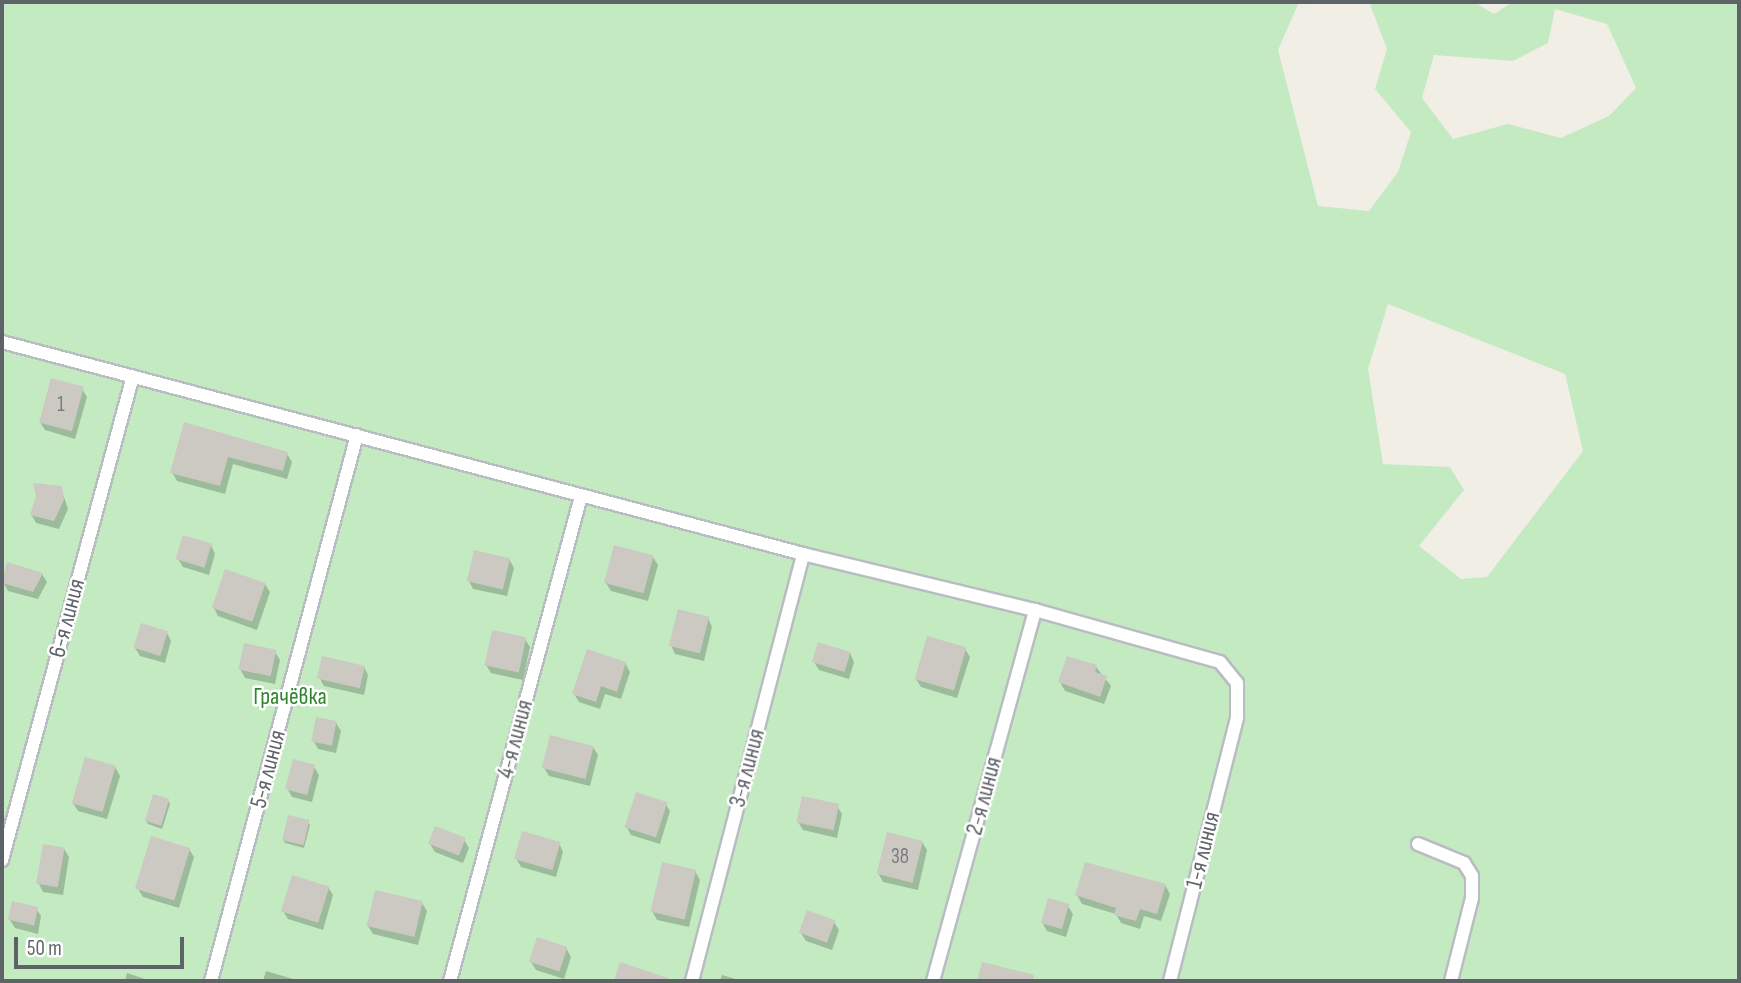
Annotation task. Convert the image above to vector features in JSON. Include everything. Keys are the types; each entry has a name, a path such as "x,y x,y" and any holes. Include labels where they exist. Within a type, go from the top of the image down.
{"lane":[{"name":"1-я линия","path":"2,342 803,554 1035,610 1220,662 1237,683 1237,718 1170,981"},
{"name":"6-я линия","path":"2,860 133,376"},
{"name":"5-я линия","path":"211,981 357,435"},
{"name":"4-я линия","path":"450,981 581,496"},
{"name":"3-я линия","path":"692,981 803,554"},
{"name":"2-я линия","path":"933,981 1035,610"},
{"path":"1418,844 1464,863 1472,876 1472,898 1451,981"}],"green space":[{"name":"Грачёвка","path":"2,2 1299,2 1278,50 1318,206 1369,211 1398,172 1411,132 1375,89 1387,49 1369,2 1474,2 1494,14 1513,2 1739,2 1739,981 2,981","holes":["1555,9 1607,24 1636,88 1609,116 1561,138 1508,124 1453,139 1422,98 1434,55 1513,61 1548,43","1388,304 1565,374 1583,451 1487,577 1461,579 1419,546 1464,490 1450,467 1383,464 1368,369"]}],"building":[{"path":"51,378 84,387 72,431 39,422"},
{"path":"184,422 288,452 283,471 228,457 220,486 170,473"},
{"path":"33,483 62,486 64,500 54,521 30,515 36,496"},
{"path":"183,535 212,544 204,568 176,559"},
{"path":"614,545 654,556 644,593 604,583"},
{"path":"474,550 510,558 503,590 467,581"},
{"path":"7,562 43,573 33,592 2,583"},
{"path":"225,569 266,583 252,622 212,608"},
{"path":"678,609 709,617 700,654 669,646"},
{"path":"141,623 168,631 160,656 133,648"},
{"path":"492,630 526,637 519,672 485,665"},
{"path":"927,636 966,647 954,691 915,679"},
{"path":"818,642 851,652 844,672 812,662"},
{"path":"244,643 276,650 271,676 238,669"},
{"path":"587,649 626,662 617,692 601,686 596,702 572,694"},
{"path":"322,656 365,666 360,688 317,678"},
{"path":"1067,656 1097,665 1095,672 1107,676 1100,697 1058,682"},
{"path":"316,717 337,721 332,746 311,742"},
{"path":"550,735 594,746 585,779 542,768"},
{"path":"85,757 116,766 103,812 72,803"},
{"path":"293,759 315,765 307,795 285,789"},
{"path":"636,792 667,802 656,837 625,827"},
{"path":"153,794 169,799 161,826 145,821"},
{"path":"802,796 839,804 834,830 796,822"},
{"path":"288,815 309,820 304,845 282,840"},
{"path":"435,826 466,838 459,856 428,844"},
{"path":"522,831 560,842 552,870 514,859"},
{"path":"887,832 923,841 912,883 877,874"},
{"path":"151,836 190,848 174,901 135,889"},
{"path":"43,844 65,848 58,887 36,883"},
{"path":"662,862 696,870 685,920 651,912"},
{"path":"1085,862 1166,884 1157,914 1140,909 1136,921 1114,915 1116,908 1075,895"},
{"path":"292,875 329,886 318,923 281,911"},
{"path":"375,890 423,901 414,937 367,926"},
{"path":"1048,898 1069,904 1062,929 1041,923"},
{"path":"12,901 38,907 34,926 8,920"},
{"path":"807,910 835,920 827,943 799,933"},
{"path":"537,937 567,947 559,972 529,962"},
{"path":"620,962 668,978 668,981 614,981"},
{"path":"982,962 1034,975 1033,981 977,981"}]}
